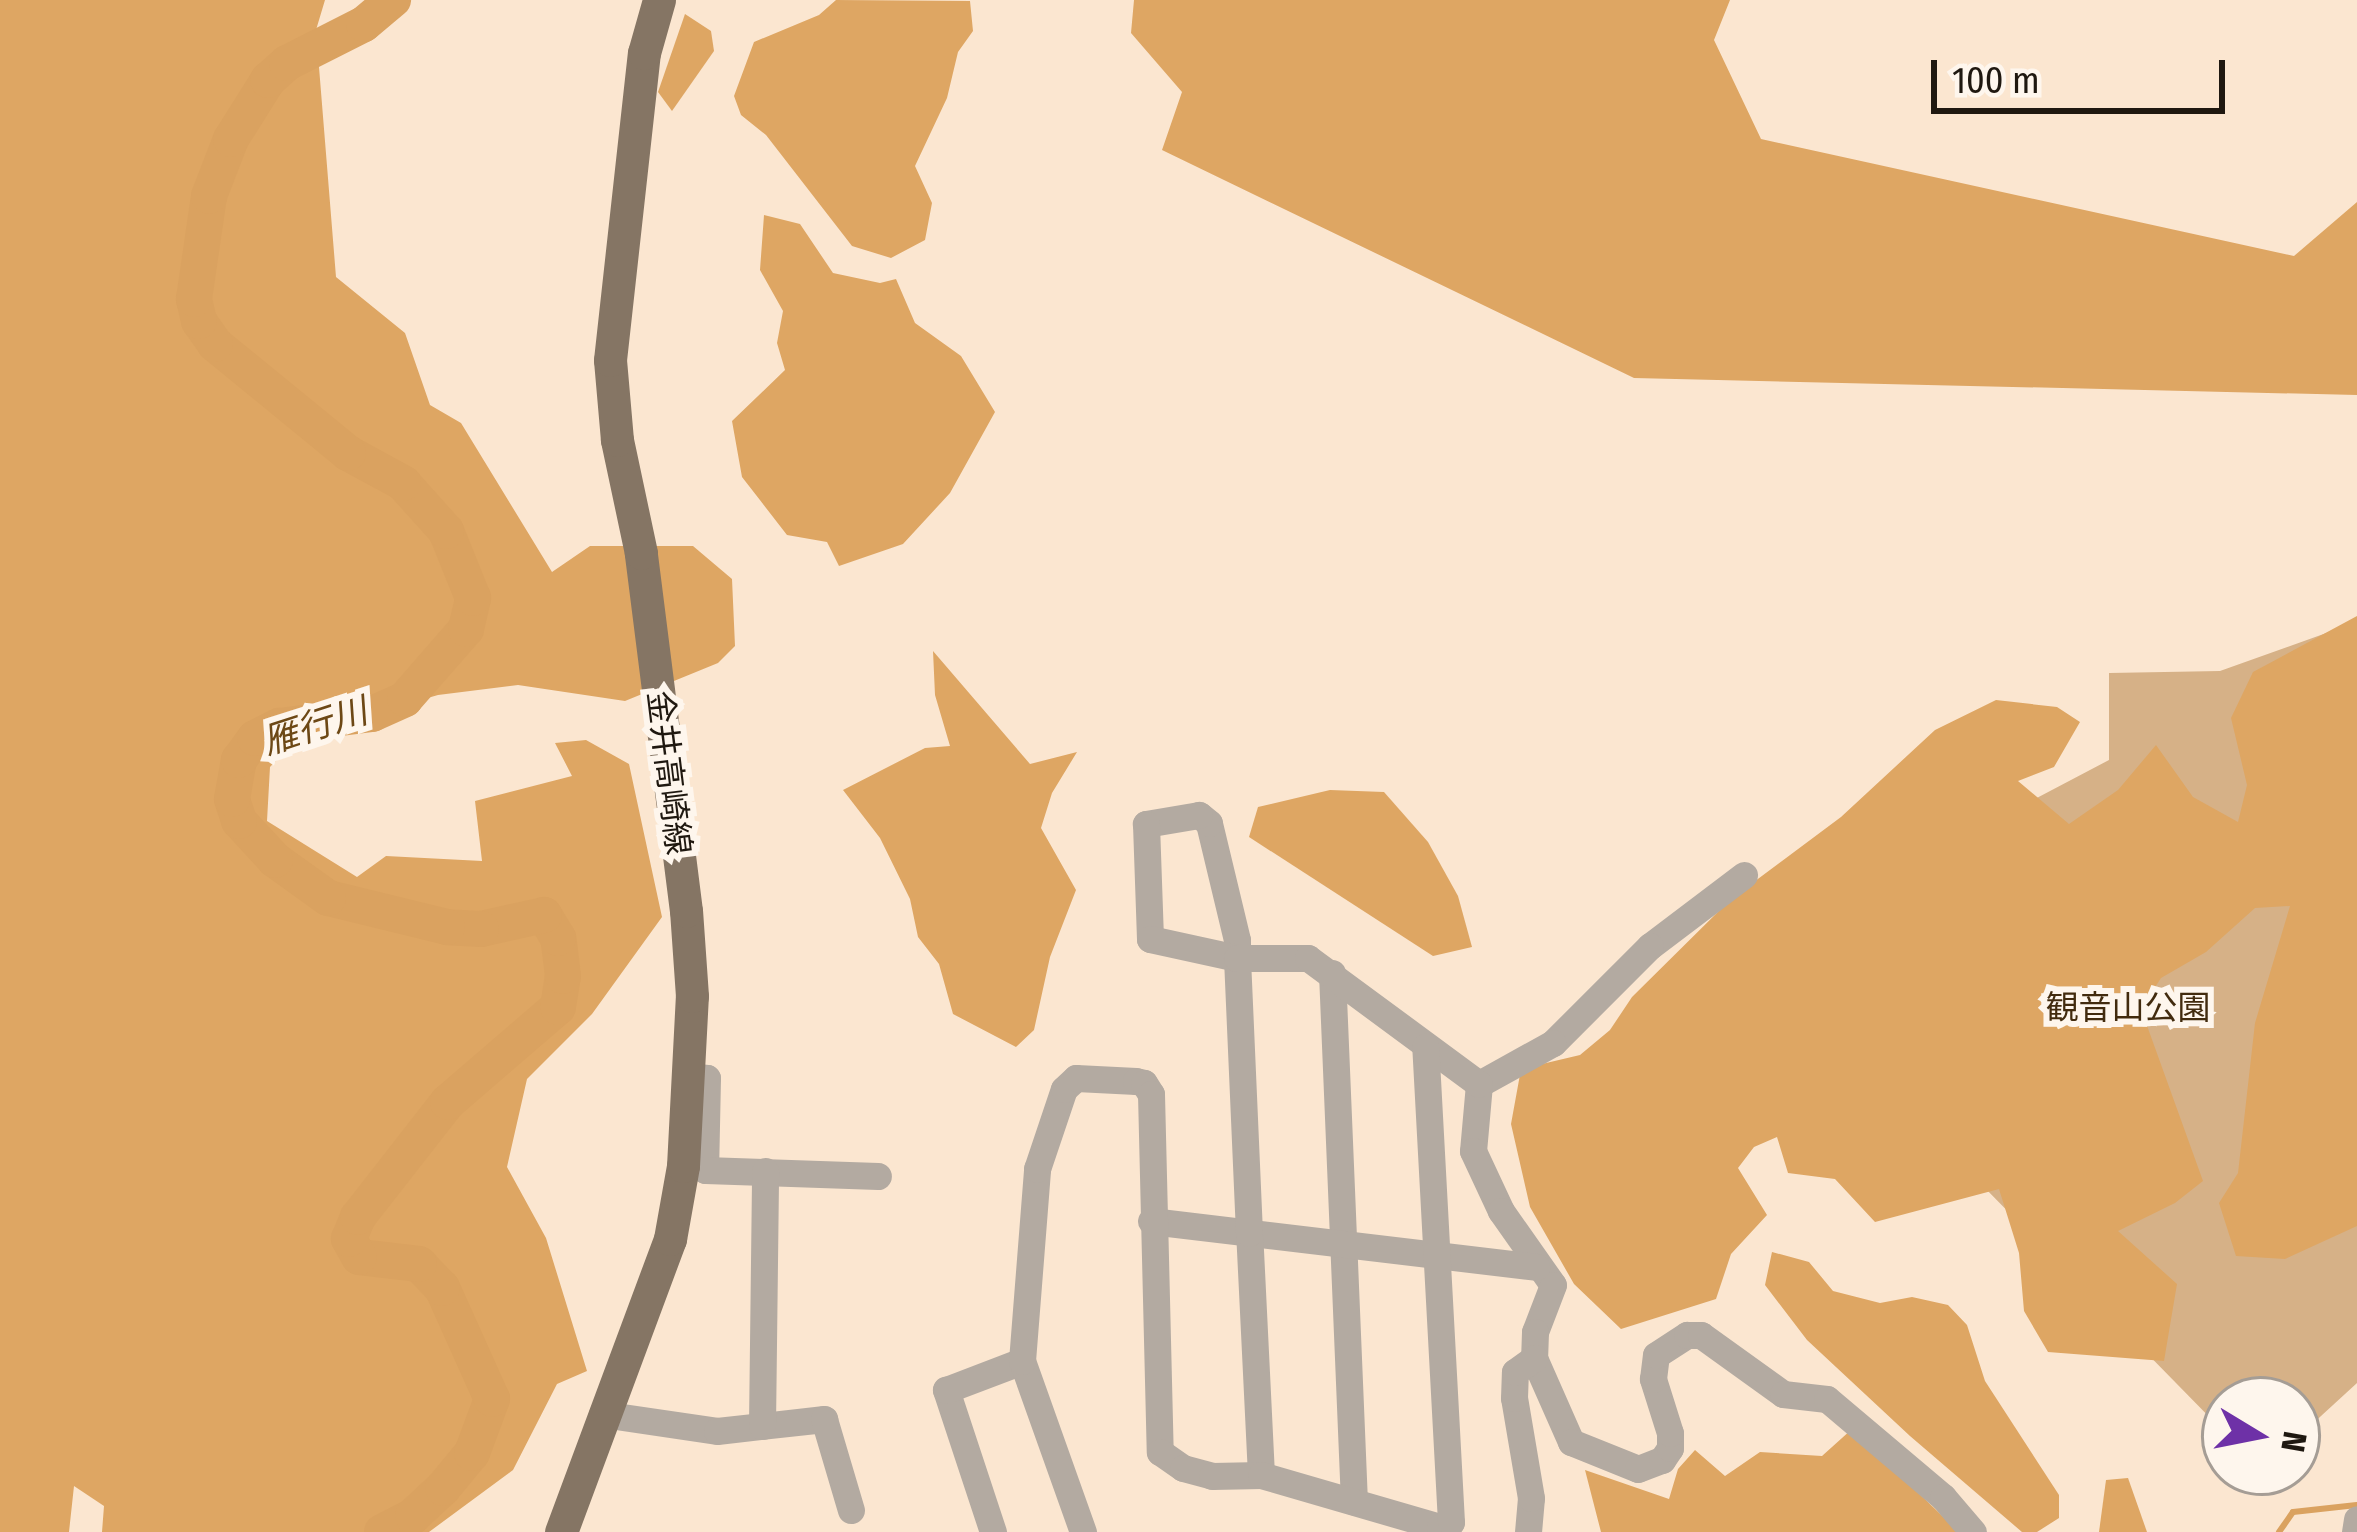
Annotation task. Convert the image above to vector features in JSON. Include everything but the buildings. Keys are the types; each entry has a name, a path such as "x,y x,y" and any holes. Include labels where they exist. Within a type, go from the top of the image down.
{"main road":[{"name":"金井高崎線","path":"561,1532 670,1239 683,1166 689,1076 692,996 686,911 641,553 617,440 610,360 644,53 659,0"}],"street":[{"path":"1261,1475 1237,958 1209,823 1199,815 1149,820 1144,831 1147,934 1155,942 1237,958 1300,955 1332,973 1479,1084"},
{"path":"1479,1084 1553,1043 1650,946 1744,875"},
{"path":"1332,973 1354,1502"},
{"path":"1083,1532 1022,1361 1036,1169 1064,1089 1076,1078 1136,1081 1149,1088 1160,1452 1184,1468 1212,1476 1261,1475 1440,1527 1451,1522 1425,1047"},
{"path":"689,1076 707,1078 705,1170 878,1176"},
{"path":"1479,1084 1473,1151 1536,1268 1553,1285 1535,1332 1534,1358 1571,1442 1638,1469 1662,1460 1670,1448 1653,1366 1666,1346 1687,1335 1718,1343 1783,1394 1827,1399 1942,1497 1973,1532"},
{"path":"762,1426 765,1171"},
{"path":"1151,1221 1536,1268"},
{"path":"1528,1532 1532,1498 1514,1398 1515,1372 1534,1358"},
{"path":"993,1532 946,1390 1022,1361"},
{"path":"602,1414 717,1431 824,1419 851,1510"},
{"path":"2355,1532 2357,1519"}],"green space":[{"path":"0,0 325,0 316,30 336,277 405,333 430,405 461,423 552,572 590,546 693,546 732,579 735,646 718,663 625,701 518,685 438,695 300,735 270,767 267,821 357,877 386,856 482,861 475,801 572,776 555,743 586,740 629,764 662,917 592,1014 527,1079 507,1167 546,1238 587,1371 557,1384 513,1470 429,1532 102,1532 104,1506 74,1486 69,1532 0,1532"},
{"path":"836,0 970,1 973,31 958,52 947,98 915,166 932,203 925,240 891,258 852,246 766,135 741,115 734,96 754,42 819,15"},
{"path":"1134,0 1730,0 1714,40 1761,139 2294,256 2357,202 2357,395 1634,378 1162,150 1182,92 1131,33"},
{"path":"685,14 711,31 714,51 672,111 658,92"},
{"path":"764,215 800,224 833,273 880,283 896,279 915,323 961,356 995,412 950,493 903,544 839,566 827,542 787,535 742,477 732,421 785,370 777,343 783,311 760,270"},
{"path":"2357,616 2357,1226 2285,1259 2236,1256 2219,1203 2238,1173 2255,1023 2290,906 2255,908 2206,952 2161,978 2141,1009 2203,1181 2175,1203 2118,1231 2177,1284 2164,1361 2048,1352 2024,1311 2019,1253 1999,1189 1875,1222 1835,1179 1788,1173 1777,1137 1754,1147 1738,1168 1767,1215 1731,1254 1716,1299 1621,1329 1574,1284 1530,1207 1511,1124 1521,1069 1580,1055 1610,1030 1632,997 1731,899 1841,817 1935,730 1996,700 2057,707 2080,722 2054,767 2018,781 2069,824 2118,790 2156,745 2193,797 2238,822 2247,785 2231,718 2253,672"},
{"name":"観音山公園","path":"2357,622 2357,1383 2321,1416 2321,1376 2201,1376 2201,1409 1930,1132 1781,933 2109,760 2109,673 2220,671"},
{"path":"933,651 1030,764 1077,752 1052,793 1041,828 1076,890 1050,957 1034,1030 1016,1047 953,1014 939,964 918,937 910,899 880,838 843,790 925,748 950,746 935,695"},
{"path":"1330,790 1384,792 1428,842 1458,896 1472,947 1433,956 1249,837 1258,807"},
{"path":"1772,1252 1809,1262 1833,1291 1880,1303 1912,1297 1948,1305 1967,1325 1985,1381 2059,1495 2059,1518 2037,1532 2022,1532 1910,1436 1807,1340 1765,1285"},
{"path":"1852,1429 1959,1532 1601,1532 1585,1470 1669,1499 1678,1469 1695,1450 1725,1476 1760,1452 1822,1456"},
{"path":"2128,1478 2147,1532 2099,1532 2106,1480"}],"waterway":[{"name":"雁行川","path":"382,1532 413,1516 472,1453 492,1399 442,1288 419,1264 359,1257 349,1239 358,1217 448,1102 558,1007 563,976 558,938 544,915 481,929 447,927 328,898 275,860 239,821 232,799 239,760 255,738 279,726 372,714 405,699 466,629 473,598 446,531 403,483 348,453 215,344 199,321 194,299 209,196 231,139 268,80 287,63 364,24 393,0"},
{"path":"2279,1532 2293,1512 2357,1505"}]}
